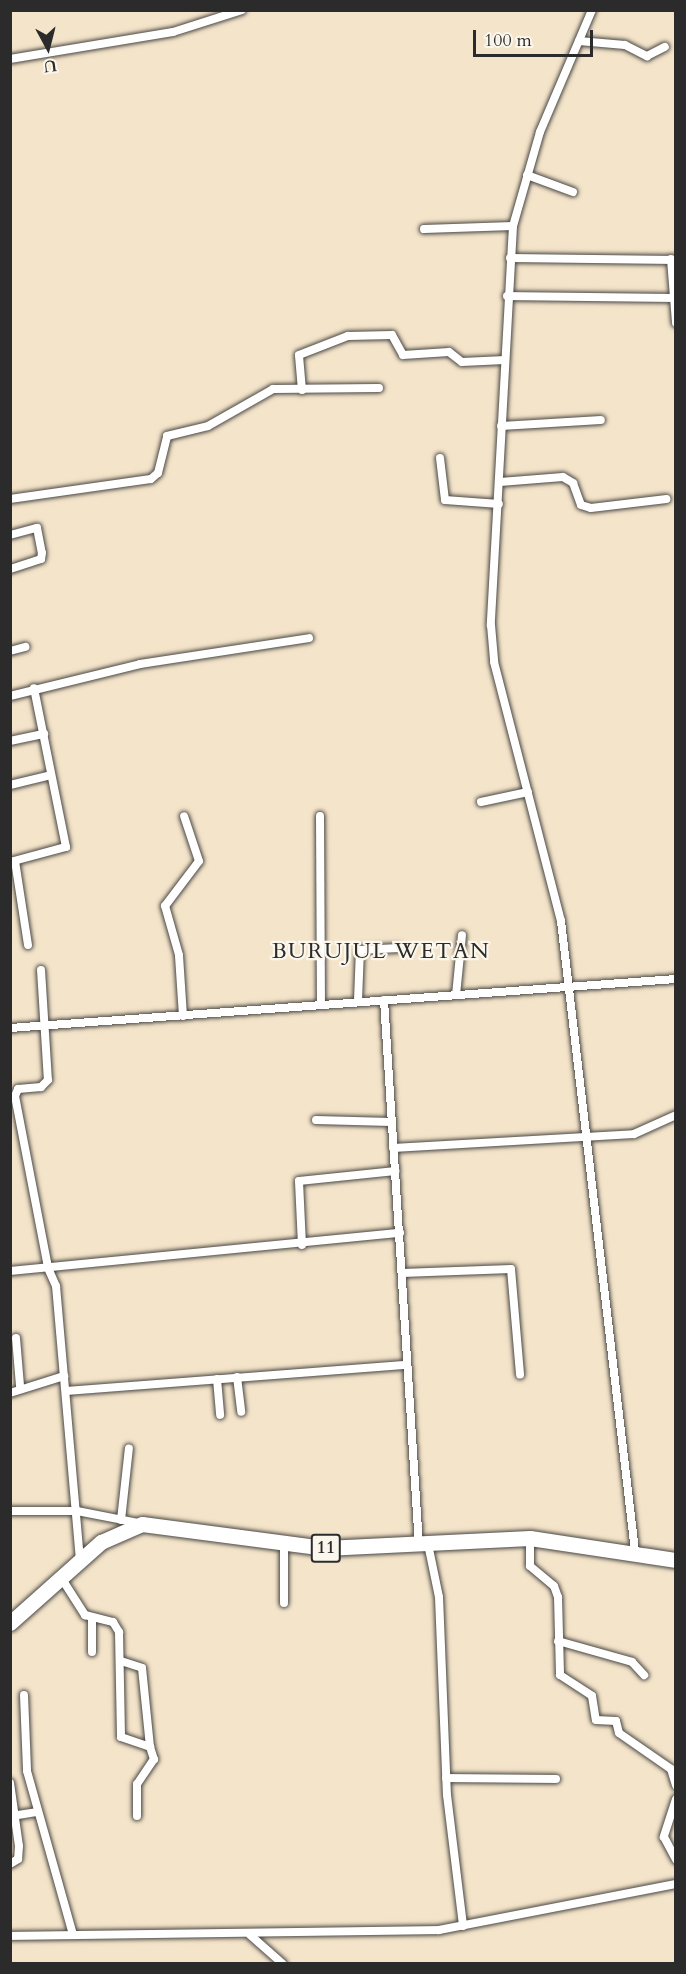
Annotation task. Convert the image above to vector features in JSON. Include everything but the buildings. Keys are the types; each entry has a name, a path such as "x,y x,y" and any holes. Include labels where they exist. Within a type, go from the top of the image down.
{"highway":[{"name":"11","path":"10,1623 112,1535 142,1524 284,1543 345,1548 530,1538 635,1551 675,1560"}],"street":[{"path":"10,59 173,32 242,10"},
{"path":"592,10 527,176 513,226 501,426 494,662 561,921 635,1551"},
{"path":"579,40 626,45 647,56 665,47"},
{"path":"527,176 573,192"},
{"path":"424,229 513,226"},
{"path":"510,258 673,260 670,298 675,323"},
{"path":"507,296 670,298"},
{"path":"302,390 300,353 348,336 392,335 403,355 449,352 462,362 505,360"},
{"path":"10,499 151,479 158,473 167,436 208,426 269,390 380,388"},
{"path":"501,426 601,420"},
{"path":"440,458 440,490 447,502 499,504"},
{"path":"500,482 563,477 573,483 581,505 591,508 666,499"},
{"path":"10,535 37,528 42,553 41,559 10,569"},
{"path":"10,696 34,688 140,664 309,638"},
{"path":"10,651 25,647"},
{"path":"28,945 13,862 66,847 34,688"},
{"path":"10,741 44,734"},
{"path":"10,785 51,775"},
{"path":"481,802 528,792"},
{"path":"183,1016 179,956 165,904 199,861 184,816"},
{"path":"320,816 321,1005"},
{"path":"456,995 462,935"},
{"path":"358,1002 360,950 399,948"},
{"path":"41,970 46,1023 46,1083 22,1088 15,1096 48,1268 56,1286 80,1561"},
{"path":"10,1028 46,1023 183,1016 675,979"},
{"path":"384,1000 407,1365 424,1544 440,1597 446,1778 463,1926"},
{"path":"393,1148 586,1139 638,1133 675,1115"},
{"path":"316,1120 391,1122"},
{"path":"302,1245 299,1181 395,1171"},
{"path":"10,1271 302,1245 400,1233"},
{"path":"402,1273 511,1269 520,1375"},
{"path":"16,1338 20,1386"},
{"path":"66,1391 407,1365"},
{"path":"10,1393 20,1386 64,1376"},
{"path":"237,1377 241,1412"},
{"path":"217,1379 220,1415"},
{"path":"121,1520 129,1448"},
{"path":"10,1511 77,1511 142,1524"},
{"path":"530,1538 530,1566 554,1586 558,1597 558,1670 567,1683 591,1696 595,1719 616,1721 620,1733 671,1769 675,1785"},
{"path":"284,1543 284,1603"},
{"path":"62,1579 78,1606 92,1618 117,1627 121,1660 121,1737 150,1747"},
{"path":"92,1618 92,1652"},
{"path":"558,1641 632,1662 644,1675"},
{"path":"121,1660 142,1668 150,1747 154,1759 137,1784 137,1816"},
{"path":"24,1695 27,1771 73,1935"},
{"path":"446,1778 556,1779"},
{"path":"10,1783 18,1815 18,1859 10,1864"},
{"path":"675,1800 664,1837 675,1860"},
{"path":"18,1815 38,1812"},
{"path":"10,1936 250,1934 463,1926 675,1884"},
{"path":"250,1934 283,1964"}],"district":[{"name":"BURUJUL WETAN","path":"381,952"}]}
